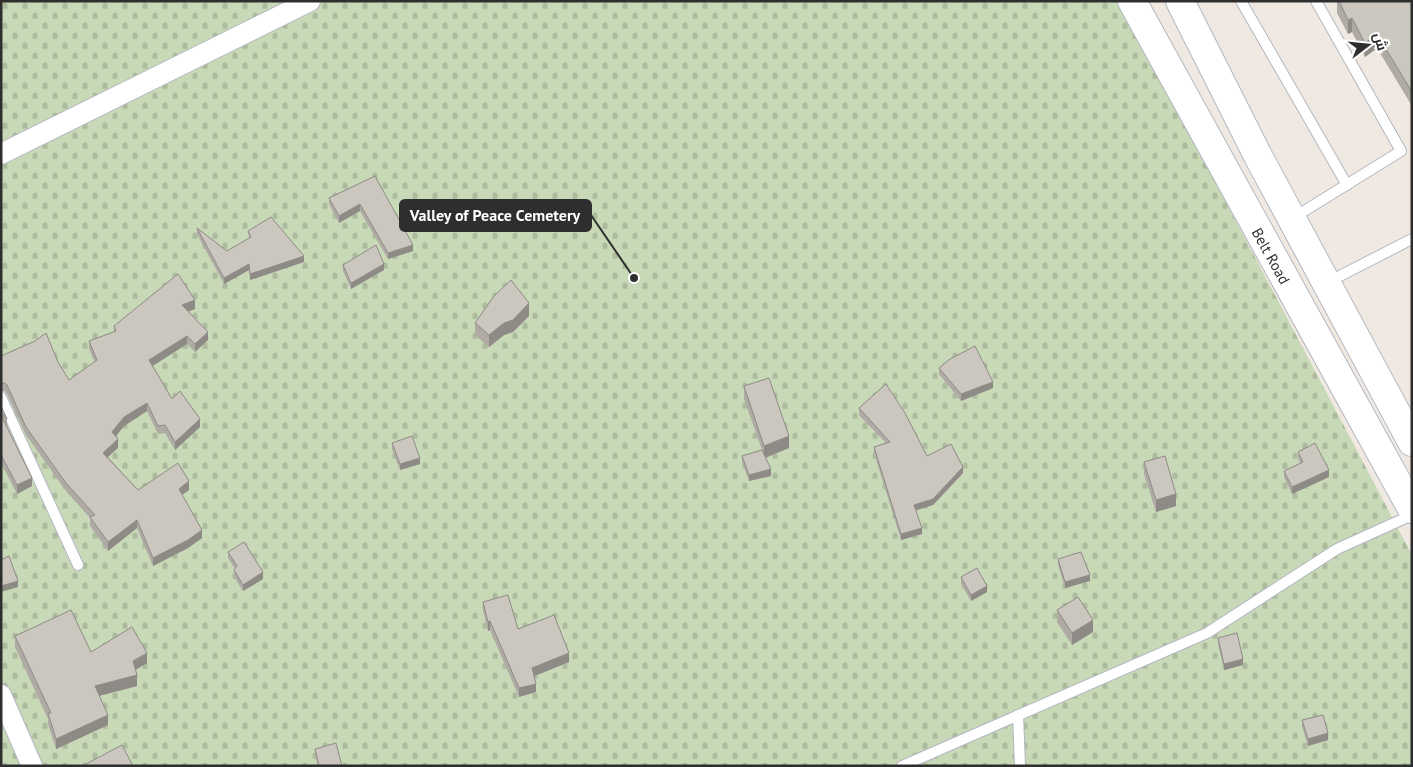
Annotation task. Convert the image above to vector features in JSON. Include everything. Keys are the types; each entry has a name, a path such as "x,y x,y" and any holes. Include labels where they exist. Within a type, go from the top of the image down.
{"main road":[{"name":"Belt Road","path":"1132,1 1412,509"},
{"path":"1180,1 1254,148 1412,442"}],"street":[{"path":"1,154 310,1"},
{"path":"1,695 32,766"}],"lane":[{"path":"1241,1 1347,185"},
{"path":"1292,219 1401,151 1316,1"},
{"path":"1326,283 1412,240"},
{"path":"1,397 78,565"},
{"path":"902,766 1208,633 1337,549 1412,514"},
{"path":"1018,715 1020,766"}],"green space":[{"path":"1,1 1120,1 1412,555 1412,766 1,766"}],"building":[{"path":"1339,1 1412,1 1412,92 1377,34 1365,43 1352,18 1348,20"},
{"path":"375,176 413,245 388,253 360,204 339,216 329,198"},
{"path":"271,217 304,256 250,274 249,264 224,278 197,228 227,251 251,237 248,231"},
{"path":"376,245 384,264 351,283 343,265"},
{"path":"178,274 195,300 182,305 208,332 195,344 187,336 149,360 172,399 180,391 200,419 175,442 165,425 158,426 147,403 124,417 112,432 118,439 103,453 138,490 178,463 189,481 179,489 202,530 188,540 153,558 137,520 108,542 90,517 95,515 66,483 26,427 7,385 1,383 1,356 35,341 46,333 58,362 69,380 97,360 89,341 116,331 114,326"},
{"path":"511,280 529,303 513,320 504,323 489,335 475,323 494,296"},
{"path":"975,346 993,382 961,394 939,368 950,359"},
{"path":"769,378 789,436 764,446 744,386"},
{"path":"886,384 905,413 927,456 951,444 963,467 933,499 914,505 922,528 901,534 874,447 890,442 859,408"},
{"path":"1,406 7,419 1,412"},
{"path":"1,415 32,478 17,485 1,455"},
{"path":"412,436 420,458 400,464 392,443"},
{"path":"1315,443 1329,470 1292,487 1284,471 1303,462 1298,452"},
{"path":"762,450 771,469 749,475 742,456"},
{"path":"1165,456 1176,494 1156,500 1144,462"},
{"path":"244,542 263,572 243,585 234,570 237,566 228,552"},
{"path":"1081,552 1090,575 1065,582 1058,559"},
{"path":"9,556 18,581 1,586 1,560"},
{"path":"977,568 987,586 971,595 961,577"},
{"path":"508,595 518,629 554,615 569,653 532,668 536,684 519,688 490,621 488,622 483,602"},
{"path":"1078,597 1093,620 1072,633 1057,610"},
{"path":"71,610 91,652 132,627 147,653 133,661 137,675 95,686 108,715 56,739 48,713 51,713 15,636"},
{"path":"1237,633 1243,659 1224,664 1218,638"},
{"path":"1323,715 1328,733 1308,739 1302,720"},
{"path":"336,743 342,766 319,766 315,749"},
{"path":"122,745 133,766 82,766"}],"place":[{"name":"Valley of Peace Cemetery","path":"634,278"}]}
